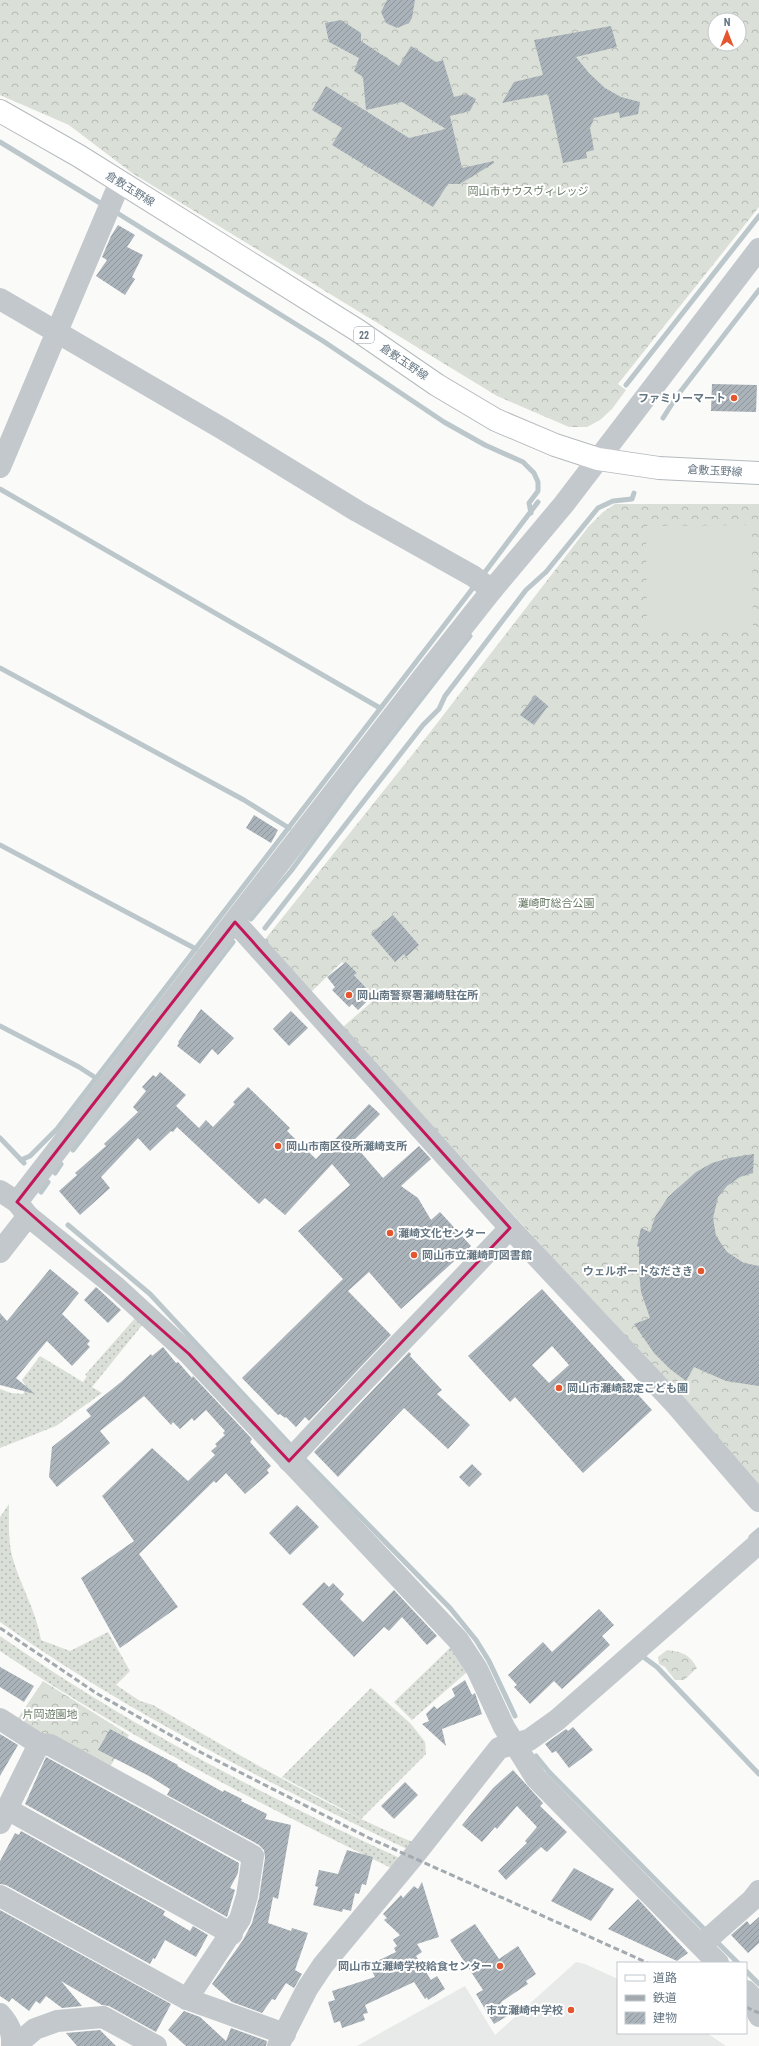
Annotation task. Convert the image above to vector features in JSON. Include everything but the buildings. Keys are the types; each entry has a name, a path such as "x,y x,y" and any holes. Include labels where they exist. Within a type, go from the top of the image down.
{"main road":[{"name":"倉敷玉野線","path":"0,111 80,156 113,198 350,326 466,403 525,433 557,446 598,459 659,468 759,473"}],"street":[{"path":"0,467 113,198"},
{"path":"0,1252 15,1203 235,922 484,584 528,548 759,249"},
{"path":"0,299 223,429 357,511 484,584"},
{"path":"235,922 510,1228 638,1364 759,1501"},
{"path":"15,1203 116,1287 295,1455 458,1640 477,1668 504,1727 536,1778 707,1940 718,1962"},
{"path":"295,1455 378,1365 405,1339 510,1228"},
{"path":"0,1896 186,1999 281,2040 307,1989 323,1965 413,1857 499,1748 529,1740 557,1720 759,1543"},
{"path":"0,1719 39,1744 50,1745 253,1856 247,1896 240,1919 232,1934 186,1999"},
{"path":"39,1744 3,1814 232,1934"},
{"path":"707,1940 752,1900 759,1891"},
{"path":"747,1992 750,1994 759,2016"},
{"path":"0,2014 8,2024 13,2035 13,2046"},
{"path":"13,2046 35,2029 57,2021 103,2017 156,2046"}],"highlighted area":[{"path":"235,922 510,1228 289,1461 189,1354 17,1202"}],"shaded area":[{"name":"市立灘崎中学校","path":"576,1962 585,1964 617,1979 617,2034 708,2034 726,2046 357,2046 465,1986 495,2035"}],"green space":[{"name":"岡山市サウスヴィレッジ","path":"0,0 759,0 759,207 618,384 626,390 612,409 600,420 587,427 569,427 497,396 132,173 69,125 0,95"},
{"name":"灘崎町総合公園","path":"615,504 759,504 759,1485 343,1027 376,998 342,962 311,992 263,942 428,735 589,526 603,512"},
{"path":"752,525 753,628 647,629 646,526"},
{"path":"136,1317 143,1324 92,1387 102,1393 56,1426 0,1448 0,1389 11,1393 23,1394 27,1388 22,1380 40,1356 83,1382 87,1376 85,1375"},
{"path":"9,1504 9,1537 12,1556 32,1608 41,1640 70,1651 108,1632 130,1671 116,1685 140,1701 153,1705 249,1761 314,1796 415,1843 409,1850 304,1799 200,1745 98,1687 0,1622 0,1517"},
{"path":"0,1636 97,1700 197,1757 300,1811 404,1860 395,1870 243,1794 144,1740 95,1712 0,1651"},
{"path":"452,1646 467,1672 412,1720 394,1702"},
{"path":"667,1650 685,1654 697,1668 684,1680 675,1680 665,1667 659,1664 658,1657"},
{"name":"片岡遊園地","path":"43,1681 129,1735 107,1772 16,1721"},
{"path":"371,1688 411,1724 425,1742 426,1754 361,1819 282,1777"}],"waterway":[{"path":"0,142 105,206"},
{"path":"114,211 323,341 444,422 485,445 523,462 534,473 538,482 538,491 529,503 531,513"},
{"path":"626,385 759,216"},
{"path":"663,418 677,396 759,290"},
{"path":"0,489 380,708"},
{"path":"265,928 423,725 439,709 445,696 526,590 546,572 598,508 613,501 632,499 634,493"},
{"path":"482,576 538,502"},
{"path":"21,1160 30,1156 57,1129 476,584"},
{"path":"251,919 291,871 352,788 470,636"},
{"path":"0,668 244,800 289,828"},
{"path":"0,845 196,949"},
{"path":"73,1150 233,942"},
{"path":"0,1026 79,1067 96,1078"},
{"path":"0,1138 24,1163"},
{"path":"55,1173 61,1164"},
{"path":"41,1192 48,1182"},
{"path":"68,1225 150,1294 294,1449"},
{"path":"301,1456 450,1608 476,1640 489,1661 515,1716"},
{"path":"751,1537 759,1530"},
{"path":"642,1656 657,1667 759,1774"},
{"path":"536,1756 549,1772 708,1933"},
{"path":"715,1940 737,1962"},
{"path":"747,1972 759,1984"}],"railway":[{"path":"0,1628 96,1693 202,1753 369,1838 646,1962"},
{"path":"747,2007 759,2013"}],"place":[{"name":"ファミリーマート","path":"734,398"},
{"name":"岡山南警察署灘崎駐在所","path":"349,995"},
{"name":"岡山市南区役所灘崎支所","path":"278,1146"},
{"name":"灘崎文化センター","path":"390,1233"},
{"name":"岡山市立灘崎町図書館","path":"414,1255"},
{"name":"ウェルポートなださき","path":"701,1271"},
{"name":"岡山市灘崎認定こども園","path":"559,1388"},
{"name":"岡山市立灘崎学校給食センター","path":"500,1966"},
{"name":"市立灘崎中学校","path":"571,2010"}]}
